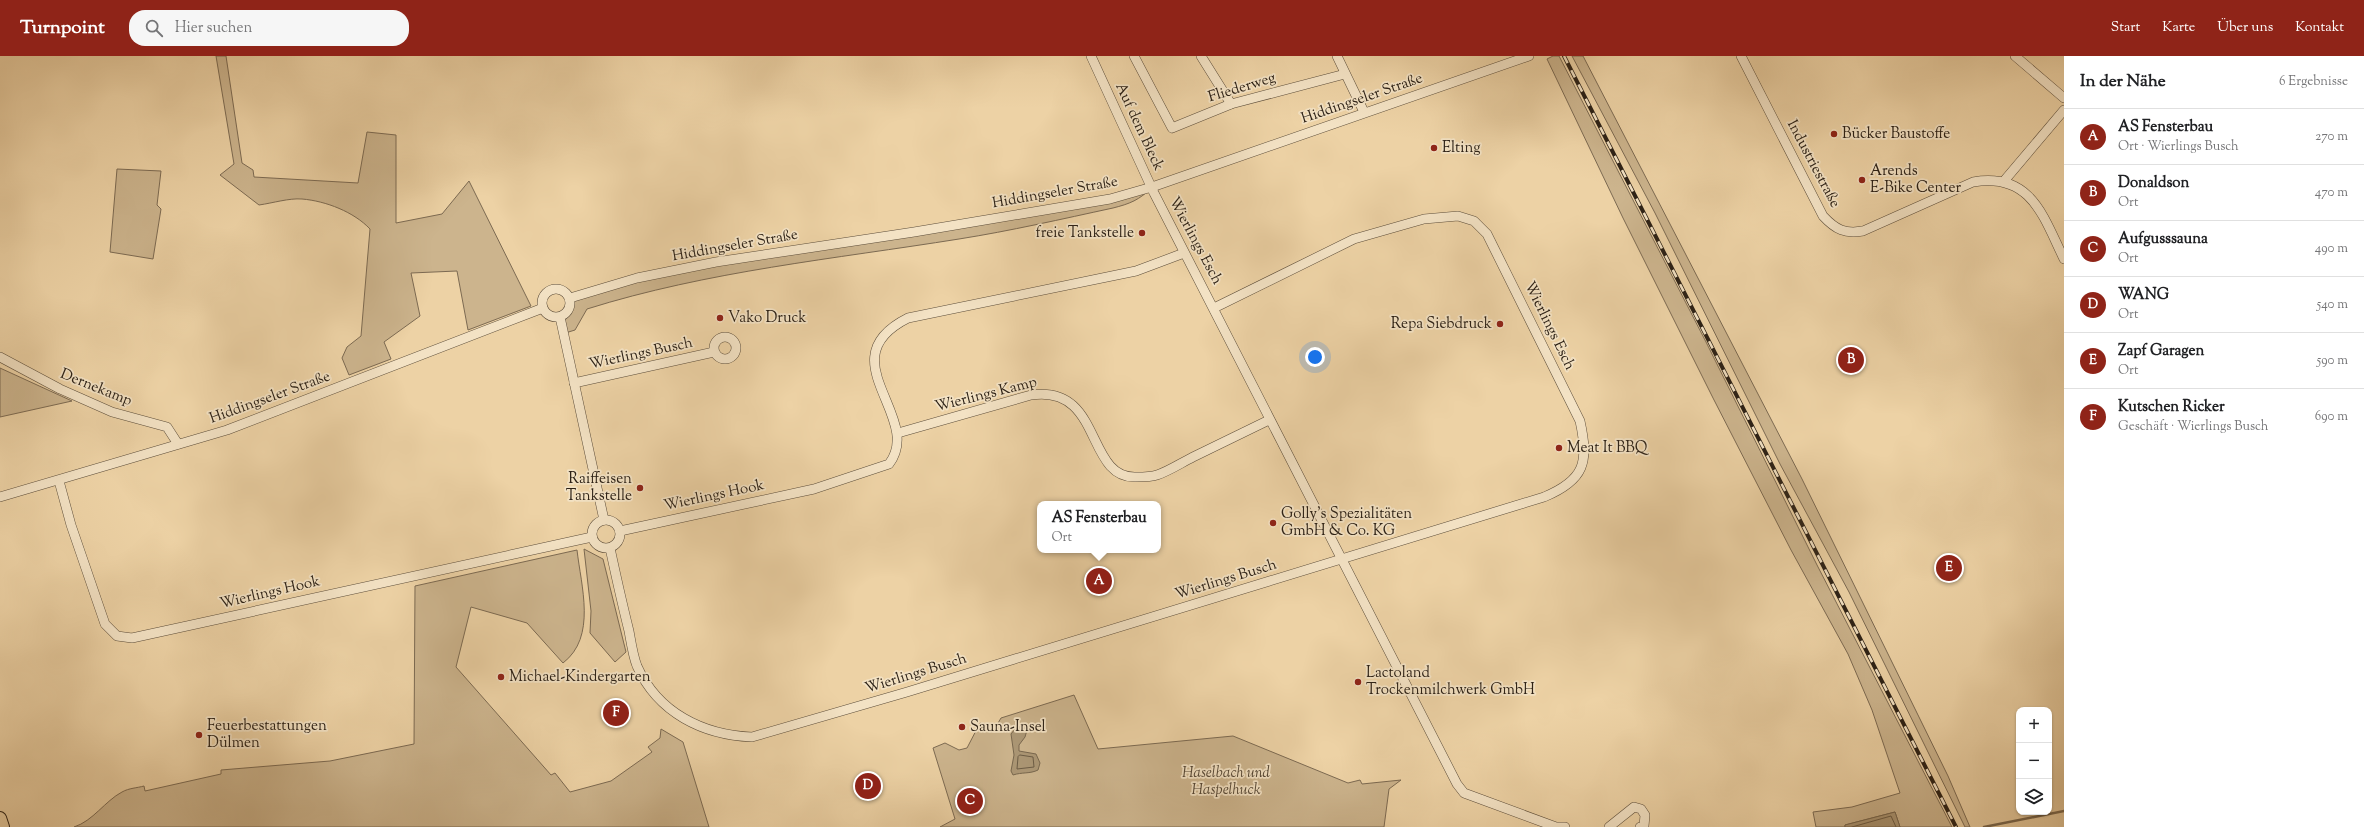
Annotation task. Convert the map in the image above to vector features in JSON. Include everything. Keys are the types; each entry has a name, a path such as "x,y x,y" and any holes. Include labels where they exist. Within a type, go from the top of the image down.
{"main road":[{"path":"0,818 3,827"}],"street":[{"name":"Auf dem Bleck","path":"1091,56 1152,187"},
{"name":"Fliederweg","path":"1134,56 1172,128 1231,104 1345,74"},
{"path":"1201,56 1231,104"},
{"path":"1337,56 1364,112"},
{"name":"Hiddingseler Straße","path":"570,298 637,278 716,262 1094,201 1152,187 1364,112 1529,56"},
{"name":"Industriestraße","path":"1741,56 1823,216 1834,228 1850,233 1863,231 1973,182 1988,179 2004,181 2018,187 2031,199 2041,213 2064,259"},
{"path":"2015,56 2064,98"},
{"path":"2004,181 2064,110"},
{"name":"Wierlings Esch","path":"1152,187 1269,420 1460,789 1464,793 1471,796 1556,827 1565,827"},
{"name":"Wierlings Esch","path":"1214,308 1354,239 1424,218 1458,216 1474,221 1488,234 1580,421 1585,443 1585,459 1580,474 1563,489 1544,497 1341,560"},
{"path":"898,433 875,373 874,358 880,341 891,327 908,318 1136,271 1184,253"},
{"path":"560,288 568,294 570,298 569,310 560,317 550,315 543,308 543,297 550,290 560,288"},
{"name":"Hiddingseler Straße","path":"0,498 227,430 543,308"},
{"name":"Wierlings Busch","path":"560,317 604,520"},
{"name":"Wierlings Busch","path":"574,383 714,352"},
{"name":"Dernekamp","path":"0,357 60,389 112,412 167,427 178,444"},
{"name":"Wierlings Kamp","path":"898,433 1031,395 1046,394 1061,398 1076,407 1083,415 1104,458 1115,471 1134,478 1157,475 1269,420"},
{"name":"Wierlings Hook","path":"620,531 814,489 889,464 896,454 898,433"},
{"name":"Wierlings Hook","path":"59,481 71,525 105,624 117,636 132,638 413,575 592,537"},
{"path":"604,520 614,522 620,531 620,540 610,548 598,546 592,537 595,526 604,520"},
{"name":"Wierlings Busch","path":"610,548 637,665 647,684 661,702 692,724 731,736 752,736 908,692 1341,560"},
{"path":"1609,827 1634,807 1642,809 1645,815 1644,826 1640,827"}],"green space":[{"path":"216,56 226,56 242,163 253,170 254,177 358,183 367,132 396,135 396,223 442,214 469,181 531,306 468,330 457,271 411,273 420,316 384,342 391,359 349,375 342,358 347,347 361,336 370,229 356,217 339,208 311,200 286,200 259,205 220,175 234,164"},
{"path":"1553,56 1559,56 1706,342 1817,565 1952,827 1900,827 1895,812 1845,825 1845,827 1816,827 1813,812 1852,807 1900,793 1872,710 1848,654 1791,550 1623,218 1547,59"},
{"path":"1572,56 1583,56 1802,479 1948,776 1970,827 1965,827 1849,592 1780,464 1655,213"},
{"path":"117,169 161,171 157,205 161,209 153,259 110,252"},
{"path":"1152,187 1139,198 1124,205 1036,225 959,239 725,275 633,296 587,309 575,330 562,334 560,317 569,310 570,298 716,262 914,232"},
{"path":"0,368 72,401 0,417"},
{"path":"584,549 603,559 626,652 615,662 590,633 591,611"},
{"path":"577,550 583,595 583,625 580,639 574,652 563,663 527,623 471,607 456,667 551,775 555,773 570,792 611,781 652,752 648,747 660,738 661,729 683,742 709,827 74,827 93,816 110,800 130,789 144,786 145,791 221,774 221,770 330,761 414,744 415,586"},
{"name":"Haselbach und Haspelhuck","path":"1074,695 1098,749 1233,736 1348,783 1360,780 1362,784 1401,780 1389,789 1384,827 940,827 955,819 933,748 945,743 959,750 967,748 980,723 994,730 1001,718"}],"water":[{"path":"1023,723 1027,730 1025,737 1019,745 1019,751 1036,754 1040,763 1038,770 1013,775 1011,771 1014,755 1011,734 1018,725"},
{"path":"1895,812 1900,827 1845,827 1845,825"}],"waterway":[{"path":"1984,827 2064,811"}],"railway":[{"path":"1564,56 1956,827"}],"place":[{"name":"Bücker Baustoffe","path":"1834,134"},
{"name":"Elting","path":"1434,148"},
{"name":"Arends E-Bike Center","path":"1862,180"},
{"name":"freie Tankstelle","path":"1142,233"},
{"name":"Vako Druck","path":"720,318"},
{"name":"Repa Siebdruck","path":"1500,324"},
{"name":"Donaldson","path":"1851,360"},
{"name":"Meat It BBQ","path":"1559,448"},
{"name":"Raiffeisen Tankstelle","path":"640,488"},
{"name":"Golly's Spezialitäten GmbH & Co. KG","path":"1273,523"},
{"name":"Zapf Garagen","path":"1949,568"},
{"name":"AS Fensterbau","path":"1099,581"},
{"name":"Michael-Kindergarten","path":"501,677"},
{"name":"Lactoland Trockenmilchwerk GmbH","path":"1358,682"},
{"name":"Kutschen Ricker","path":"616,713"},
{"name":"Sauna-Insel","path":"962,727"},
{"name":"Feuerbestattungen Dülmen","path":"199,735"},
{"name":"WANG","path":"868,786"},
{"name":"Aufgusssauna","path":"970,801"}]}
